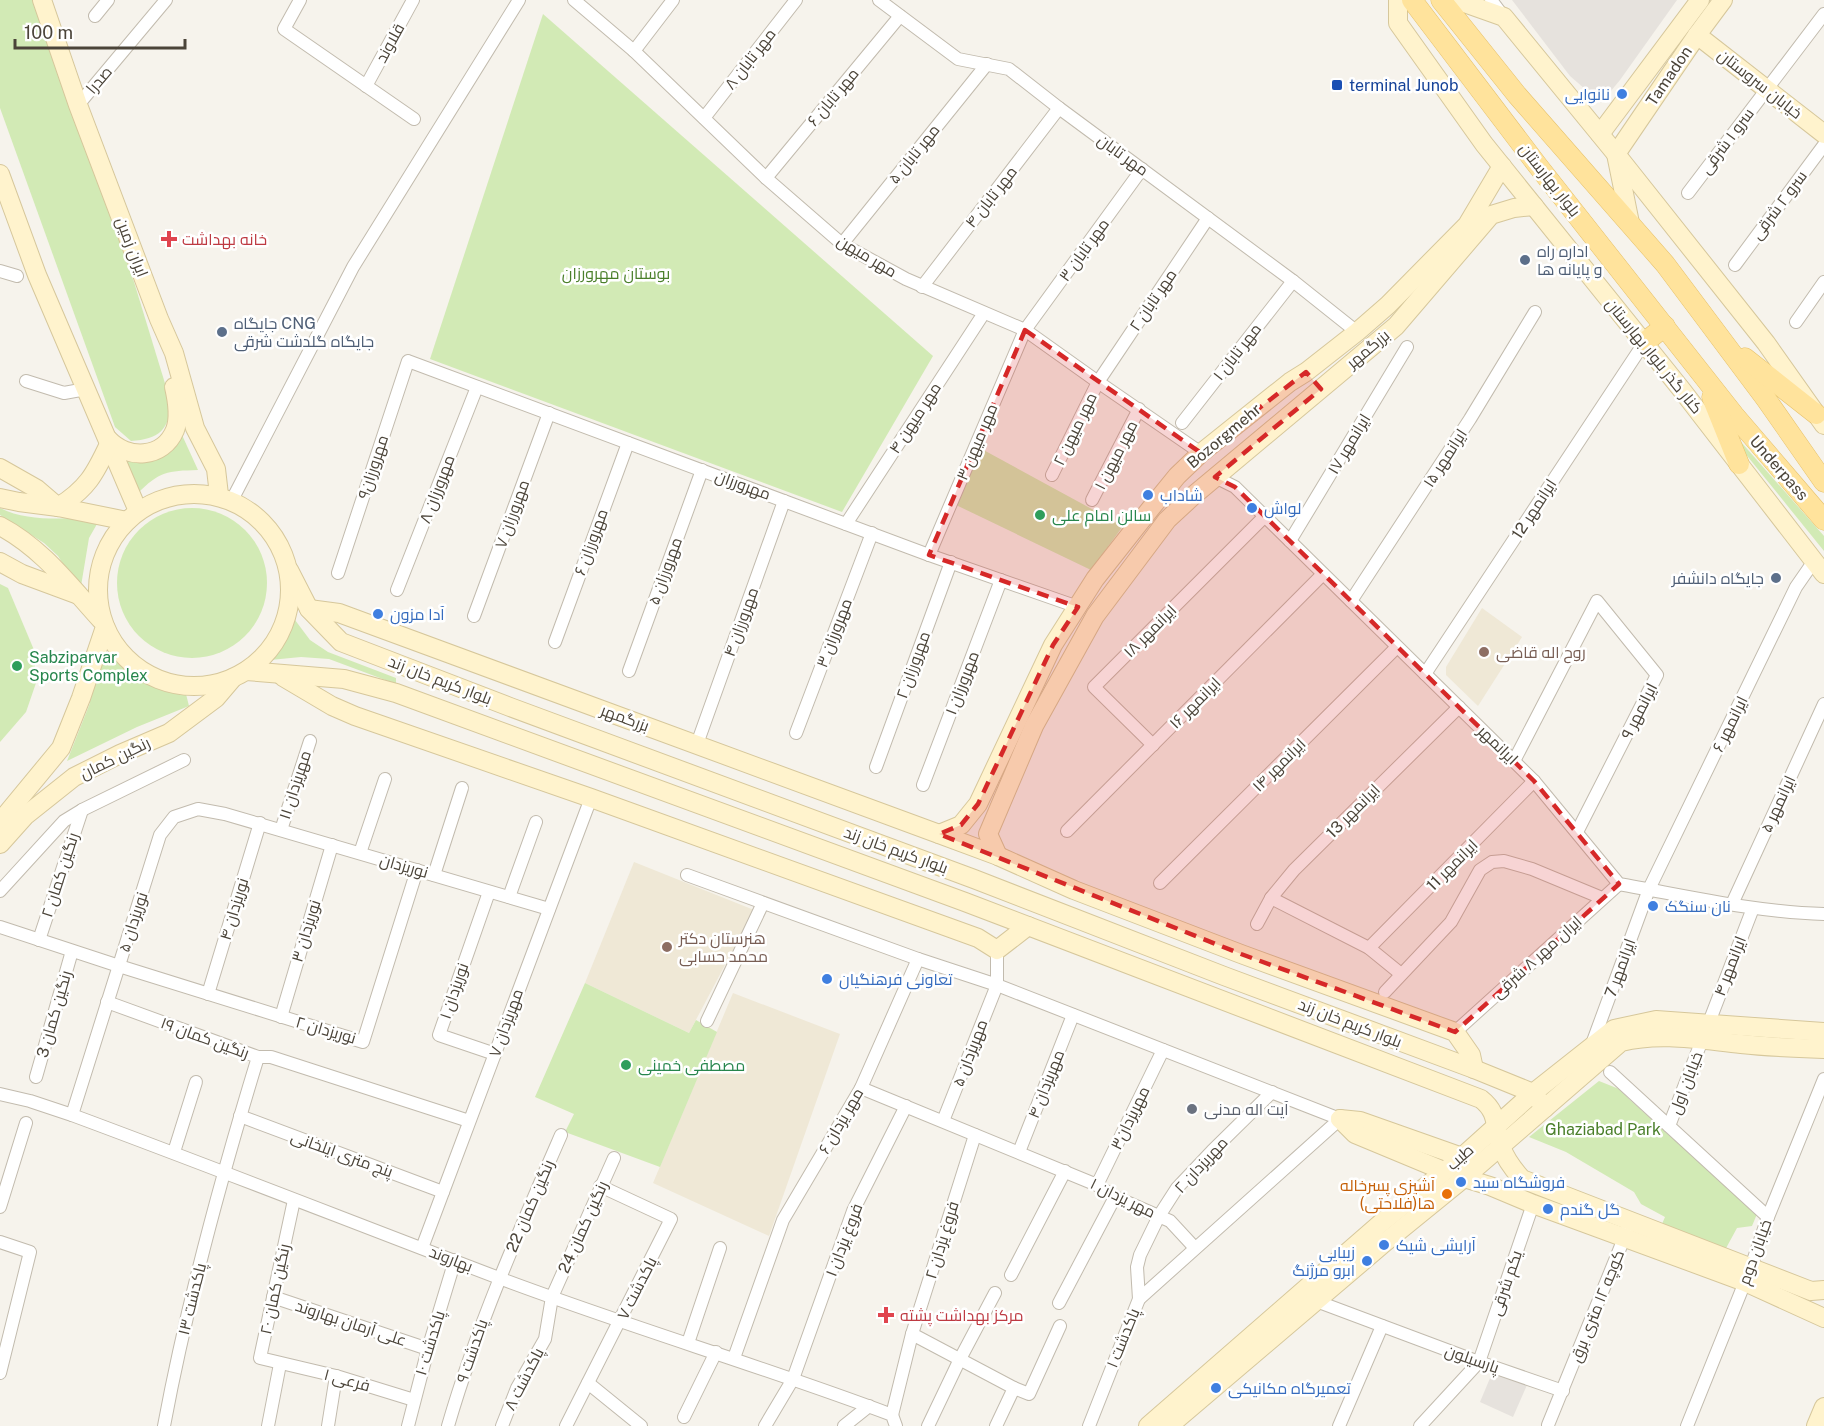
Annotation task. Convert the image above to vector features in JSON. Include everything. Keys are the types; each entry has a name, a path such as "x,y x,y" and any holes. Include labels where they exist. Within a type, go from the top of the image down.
{"main road":[{"name":"ایران زمین","path":"42,0 78,105 174,353 195,428 216,469 225,497"},
{"name":"کنار گذر بلوار بهارستان","path":"1398,0 1398,23 1484,144 1644,343 1819,567"},
{"name":"بلوار بهارستان","path":"1412,0 1445,40 1538,166 1734,415"},
{"name":"بلوار بهارستان","path":"1441,0 1517,95 1665,264 1766,399"},
{"path":"1456,0 1504,17 1766,343 1820,420"},
{"name":"Tamadon","path":"1599,134 1700,0"},
{"name":"Tamadon","path":"1616,154 1723,0"},
{"name":"خیابان سروستان","path":"1697,35 1824,134"},
{"path":"1624,102 1626,113 1631,117 1642,116"},
{"path":"1616,154 1630,223"},
{"name":"Bozorgmehr","path":"939,834 961,825 978,804 1053,645 1095,579 1177,476 1201,453 1357,332 1388,305 1467,225 1502,165"},
{"path":"0,174 37,275 108,441 132,516"},
{"name":"بزرگمهر","path":"1215,477 1396,326 1491,215 1514,208 1534,206"},
{"path":"108,441 124,451 136,454 150,453 164,445 175,429 177,403 159,319"},
{"path":"1644,343 1665,326"},
{"path":"1720,339 1820,420"},
{"path":"1306,372 1321,389"},
{"path":"1701,372 1739,464"},
{"name":"Underpass","path":"1766,399 1824,482"},
{"name":"Underpass","path":"1734,415 1824,520"},
{"path":"58,507 77,495 90,481 108,441"},
{"path":"0,468 37,489 58,507"},
{"name":"Bozorgmehr","path":"998,856 988,834 1038,719 1095,616 1167,520 1215,477"},
{"path":"181,494 225,497 266,524 278,541 289,570 291,593 287,615 279,637 264,656 240,674 210,685 172,684 154,678 137,668 123,655 111,639 104,624 98,597 99,571 108,547 116,533 132,516 151,503 181,494"},
{"path":"0,498 28,504 132,516"},
{"path":"0,526 41,553 104,624"},
{"path":"0,562 22,574 80,596"},
{"name":"بلوار کریم خان زند","path":"289,570 309,609 341,642 521,712 963,875 1533,1093"},
{"name":"بزرگمهر","path":"309,609 339,613 697,744 998,856 1074,890 1174,928 1380,998 1455,1032"},
{"name":"رنگین کمان","path":"0,822 61,748 81,698 104,624"},
{"name":"بلوار کریم خان زند","path":"240,674 344,680 396,693 1028,926 1477,1098"},
{"name":"رنگین کمان","path":"0,843 24,816 74,777 169,733 216,698 240,674"},
{"path":"278,675 332,706 355,716 591,798 978,938 997,950 1028,926"},
{"path":"1021,712 1038,719"},
{"path":"1174,928 1224,976"},
{"name":"طیب","path":"1169,1426 1310,1295 1436,1168 1462,1157 1533,1093 1614,1029 1656,1020 1775,1048 1824,1049"},
{"path":"1455,1032 1489,1084 1485,1093 1477,1098 1491,1107 1501,1146 1512,1168 1522,1179 1627,1229 1748,1275 1811,1291 1824,1290"},
{"name":"طیب","path":"1148,1426 1310,1295 1464,1178 1621,1042 1640,1037 1671,1037 1705,1032 1824,1032"},
{"path":"1533,1093 1545,1108"},
{"path":"1340,1119 1355,1134 1436,1168 1437,1148"},
{"path":"1340,1119 1360,1121 1462,1157"},
{"path":"1464,1178 1533,1204 1627,1229"},
{"path":"1748,1275 1824,1318"},
{"path":"1816,1426 1824,1407"}],"street":[{"path":"95,16 108,0"},
{"name":"صدرا","path":"78,105 166,0"},
{"path":"300,0 284,29 414,119"},
{"name":"قلاوند","path":"366,86 413,0"},
{"path":"225,497 353,267 519,0"},
{"name":"مهر میهن","path":"574,0 634,51 766,178 842,244 922,287 1025,330 1201,453"},
{"path":"634,51 673,0"},
{"name":"مهر تابان ۸","path":"704,118 796,0"},
{"name":"مهر تابان","path":"879,0 958,59 1009,69 1293,281 1357,332"},
{"path":"1491,0 1504,17"},
{"name":"سرو ۱ شرقی","path":"1688,193 1824,14"},
{"name":"مهر تابان ۶","path":"766,178 900,16"},
{"name":"مهر تابان ۵","path":"842,244 987,64"},
{"name":"مهر تابان ۴","path":"922,287 1059,108"},
{"name":"سرو ۲ شرقی","path":"1735,265 1824,145"},
{"name":"مهر تابان ۳","path":"1025,330 1142,169"},
{"name":"مهر تابان ۲","path":"1098,382 1208,218"},
{"path":"0,271 17,276"},
{"name":"مهر تابان ۱","path":"1182,423 1293,281"},
{"path":"1796,322 1824,282"},
{"name":"ایرانمهر ۱۵","path":"1351,601 1470,419 1535,312"},
{"name":"مهر میهن ۴","path":"846,524 984,313"},
{"name":"مهر میهن ۳","path":"929,555 1025,330"},
{"name":"ایرانمهر 12","path":"1425,674 1644,343"},
{"name":"ایرانمهر ۱۷","path":"1290,541 1407,347"},
{"name":"مهرورزان","path":"408,361 929,555 1078,607"},
{"name":"مهرورزان۹","path":"338,573 408,361"},
{"path":"26,381 64,393 86,390"},
{"name":"مهر میهن ۲","path":"1052,475 1098,382"},
{"name":"مهرورزان ۸","path":"397,590 477,387"},
{"name":"مهر میهن ۱","path":"1092,500 1139,409"},
{"name":"مهرورزان ۷","path":"474,616 549,413"},
{"name":"مهرورزان ۶","path":"555,642 628,442"},
{"name":"مهرورزان ۵","path":"628,671 702,470"},
{"name":"ایرانمهر","path":"1215,477 1235,487 1515,761 1619,884"},
{"name":"مهرورزان ۴","path":"697,744 784,501"},
{"name":"ایرانمهر ۱۸","path":"1153,745 1094,687 1265,516"},
{"name":"مهرورزان ۳","path":"796,733 872,533"},
{"name":"مهرورزان ۲","path":"876,767 951,562"},
{"name":"ایرانمهر ۶","path":"1649,889 1796,587 1819,567"},
{"name":"ایرانمهر ۱۶","path":"1067,831 1323,574"},
{"name":"مهرورزان ۱","path":"923,786 1001,580"},
{"name":"ایرانمهر ۹","path":"1515,761 1597,601 1657,675 1577,832"},
{"name":"ایرانمهر ۱۴","path":"1160,883 1397,647"},
{"name":"ایرانمهر ۵","path":"1732,904 1824,704"},
{"name":"ایرانمهر 13","path":"1257,924 1271,898 1294,870 1459,707"},
{"name":"مهریزدان ۱۱","path":"281,830 310,741"},
{"path":"0,891 64,821 184,760"},
{"path":"360,853 385,779"},
{"name":"ایرانمهر 11","path":"1369,948 1534,781"},
{"path":"434,875 462,788"},
{"name":"مهریزدان ۷","path":"422,1248 591,798"},
{"name":"نوریزدان ۵","path":"72,1115 160,835 174,817 198,808 260,823"},
{"name":"رنگین کمان ۲","path":"39,940 82,810"},
{"path":"508,897 536,822"},
{"name":"نوریزدان","path":"260,823 549,909"},
{"name":"نوریزدان ۴","path":"208,994 260,823"},
{"name":"نوریزدان ۳","path":"281,1017 332,845"},
{"path":"1380,998 1451,922 1480,870 1492,862 1504,861 1532,869 1602,898"},
{"name":"نوریزدان ۲","path":"0,927 363,1042 417,870"},
{"path":"687,875 997,986 1340,1119 1139,1299"},
{"path":"1619,884 1753,908 1789,913 1824,914"},
{"name":"ایران مهر ٨ شرقی","path":"1455,1032 1619,884"},
{"name":"ایرانمهر 7","path":"1591,1047 1649,889"},
{"name":"نوریزدان ۱","path":"489,892 439,1035 495,1054"},
{"path":"1271,898 1369,948 1401,975"},
{"path":"707,1021 763,903"},
{"name":"ایرانمهر ۴","path":"1705,1032 1753,908"},
{"path":"997,950 997,986"},
{"name":"رنگین کمان 3","path":"36,1077 72,951"},
{"name":"مهر یزدان ۶","path":"734,1358 783,1220 861,1088 918,959"},
{"name":"مهریزدان ۵","path":"943,1121 997,986"},
{"name":"رنگین کمان ۱۹","path":"107,1002 258,1057 223,1172"},
{"name":"مهریزدان ۴","path":"1019,1152 1073,1015"},
{"name":"خیابان اول","path":"1669,1126 1705,1032"},
{"name":"مهریزدان۳","path":"1097,1185 1163,1050"},
{"path":"258,1057 271,1057 469,1121"},
{"path":"1610,1072 1768,1217"},
{"name":"خیابان دوم","path":"1688,1426 1824,1079"},
{"path":"174,1152 196,1082"},
{"name":"مهر یزدان ۱","path":"861,1088 1097,1185 1115,1197 1170,1221 1195,1248"},
{"name":"مهریزدان ۲","path":"1159,1216 1177,1188 1272,1092"},
{"name":"بهاروند","path":"0,1094 30,1101 174,1152 499,1278 734,1358 869,1407 894,1421"},
{"name":"فروغ یزدان ۱","path":"765,1426 793,1379 853,1210 906,1106"},
{"name":"پنج متری ایلخانی","path":"240,1116 443,1192"},
{"path":"0,1207 26,1123"},
{"name":"رنگین کمان 22","path":"499,1278 561,1135"},
{"name":"فروغ یزدان ۲","path":"894,1421 912,1334 975,1135"},
{"name":"رنگین کمان 24","path":"552,1297 614,1158"},
{"path":"1011,1275 1065,1171"},
{"name":"پاکدشت ۱۳","path":"164,1426 172,1382 223,1172"},
{"name":"پاکدشت ۷","path":"566,1426 671,1219 600,1186"},
{"path":"1059,1303 1115,1197"},
{"name":"رنگین کمان ۲۰","path":"280,1364 260,1358 294,1200"},
{"name":"یکم شرقی","path":"1479,1362 1533,1204"},
{"name":"پاکدشت ۱","path":"1089,1426 1139,1299 1137,1267 1140,1255 1159,1216"},
{"name":"کوچه ۱۲ متری برق","path":"1548,1425 1627,1229"},
{"path":"0,1242 30,1252 0,1373"},
{"path":"688,1343 720,1248"},
{"name":"پاکدشت ۱۰","path":"408,1426 455,1260"},
{"name":"پاکدشت ۹","path":"448,1426 464,1372 499,1278"},
{"path":"928,1426 995,1293"},
{"name":"پارسیلون","path":"1310,1295 1382,1326 1563,1390"},
{"name":"علی آرمان بهاروند","path":"273,1297 428,1349"},
{"name":"پاکدشت ۸","path":"502,1426 517,1388 545,1339 552,1297"},
{"path":"912,1334 1029,1394 1060,1326"},
{"path":"1339,1426 1382,1326"},
{"path":"684,1417 716,1352"},
{"path":"1420,1426 1479,1362"},
{"path":"268,1426 280,1364"},
{"name":"فرعی ۱","path":"280,1364 336,1376 414,1400"},
{"path":"328,1426 336,1376"},
{"path":"588,1383 632,1416 641,1426"},
{"path":"996,1426 1014,1388"},
{"path":"844,1426 869,1407"}],"highlighted area":[{"path":"1025,330 1201,453 1306,372 1321,389 1215,477 1235,487 1534,781 1619,884 1455,1032 1241,954 939,834 961,825 978,804 1053,645 1078,607 929,555"}],"shaded area":[{"path":"1512,0 1677,0 1601,103 1570,76"},
{"name":"روح اله قاضی","path":"1482,608 1522,637 1478,706 1446,675 1446,667"},
{"name":"هنرستان دکتر محمد حسابی","path":"634,862 754,910 689,1033 585,983"},
{"name":"مصطفی خمینی","path":"733,993 840,1034 769,1236 653,1183"},
{"path":"1493,1371 1527,1385 1513,1417 1480,1402"}],"green space":[{"path":"0,0 34,0 134,282 171,403 165,426 149,438 131,441 115,427 0,108"},
{"name":"بوستان مهرورزان","path":"543,14 933,356 842,512 430,359"},
{"path":"1734,434 1824,536 1824,551 1731,436"},
{"path":"182,435 198,470 164,474 137,494 123,460 142,461 158,458 171,451"},
{"name":"سالن امام علی","path":"978,447 1123,526 1091,570 956,505"},
{"path":"0,508 33,517 91,518 97,524 89,538 81,586 58,556 44,543 0,515"},
{"path":"192,508 221,514 245,530 261,554 267,583 261,612 245,636 221,652 192,658 163,652 139,636 123,612 117,583 123,554 139,530 163,514"},
{"name":"Sabziparvar Sports Complex","path":"0,584 8,588 34,650 36,683 26,712 0,742"},
{"path":"295,620 310,640 328,652 396,678 396,684 329,659 301,657 270,660 286,640"},
{"path":"99,643 129,674 152,684 186,694 189,706 137,727 67,761 90,703 91,647"},
{"name":"مصطفی خمینی","path":"585,983 689,1033 696,1020 717,1032 660,1167 565,1132 574,1114 535,1097"},
{"name":"Ghaziabad Park","path":"1599,1081 1619,1089 1757,1214 1752,1226 1737,1228 1725,1250 1662,1224 1665,1217 1641,1204 1634,1192 1566,1152 1529,1137"}],"place":[{"name":"terminal Junob","path":"1337,85"},
{"name":"نانوایی","path":"1622,94"},
{"name":"خانه بهداشت","path":"169,239"},
{"name":"اداره راه و پایانه ها","path":"1525,260"},
{"name":"جایگاه CNG جایگاه گلدشت شرقی","path":"222,332"},
{"name":"شاداب","path":"1148,495"},
{"name":"لواش","path":"1252,508"},
{"name":"سالن امام علی","path":"1040,515"},
{"name":"جایگاه دانشفر","path":"1776,578"},
{"name":"آدا مزون","path":"378,614"},
{"name":"روح اله قاضی","path":"1484,652"},
{"name":"Sabziparvar Sports Complex","path":"17,666"},
{"name":"نان سنگک","path":"1653,906"},
{"name":"هنرستان دکتر محمد حسابی","path":"667,947"},
{"name":"تعاونی فرهنگیان","path":"827,979"},
{"name":"مصطفی خمینی","path":"626,1065"},
{"name":"آیت اله مدنی","path":"1192,1109"},
{"name":"فروشگاه سید","path":"1461,1182"},
{"name":"آشپزی پسرخاله ها(فلاحتی)","path":"1447,1194"},
{"name":"گل گندم","path":"1548,1209"},
{"name":"آرایشی شیک","path":"1384,1245"},
{"name":"زیبایی ابرو مرژنگ","path":"1367,1261"},
{"name":"مرکز بهداشت پشته","path":"886,1315"},
{"name":"تعمیرگاه مکانیکی","path":"1216,1388"}]}
